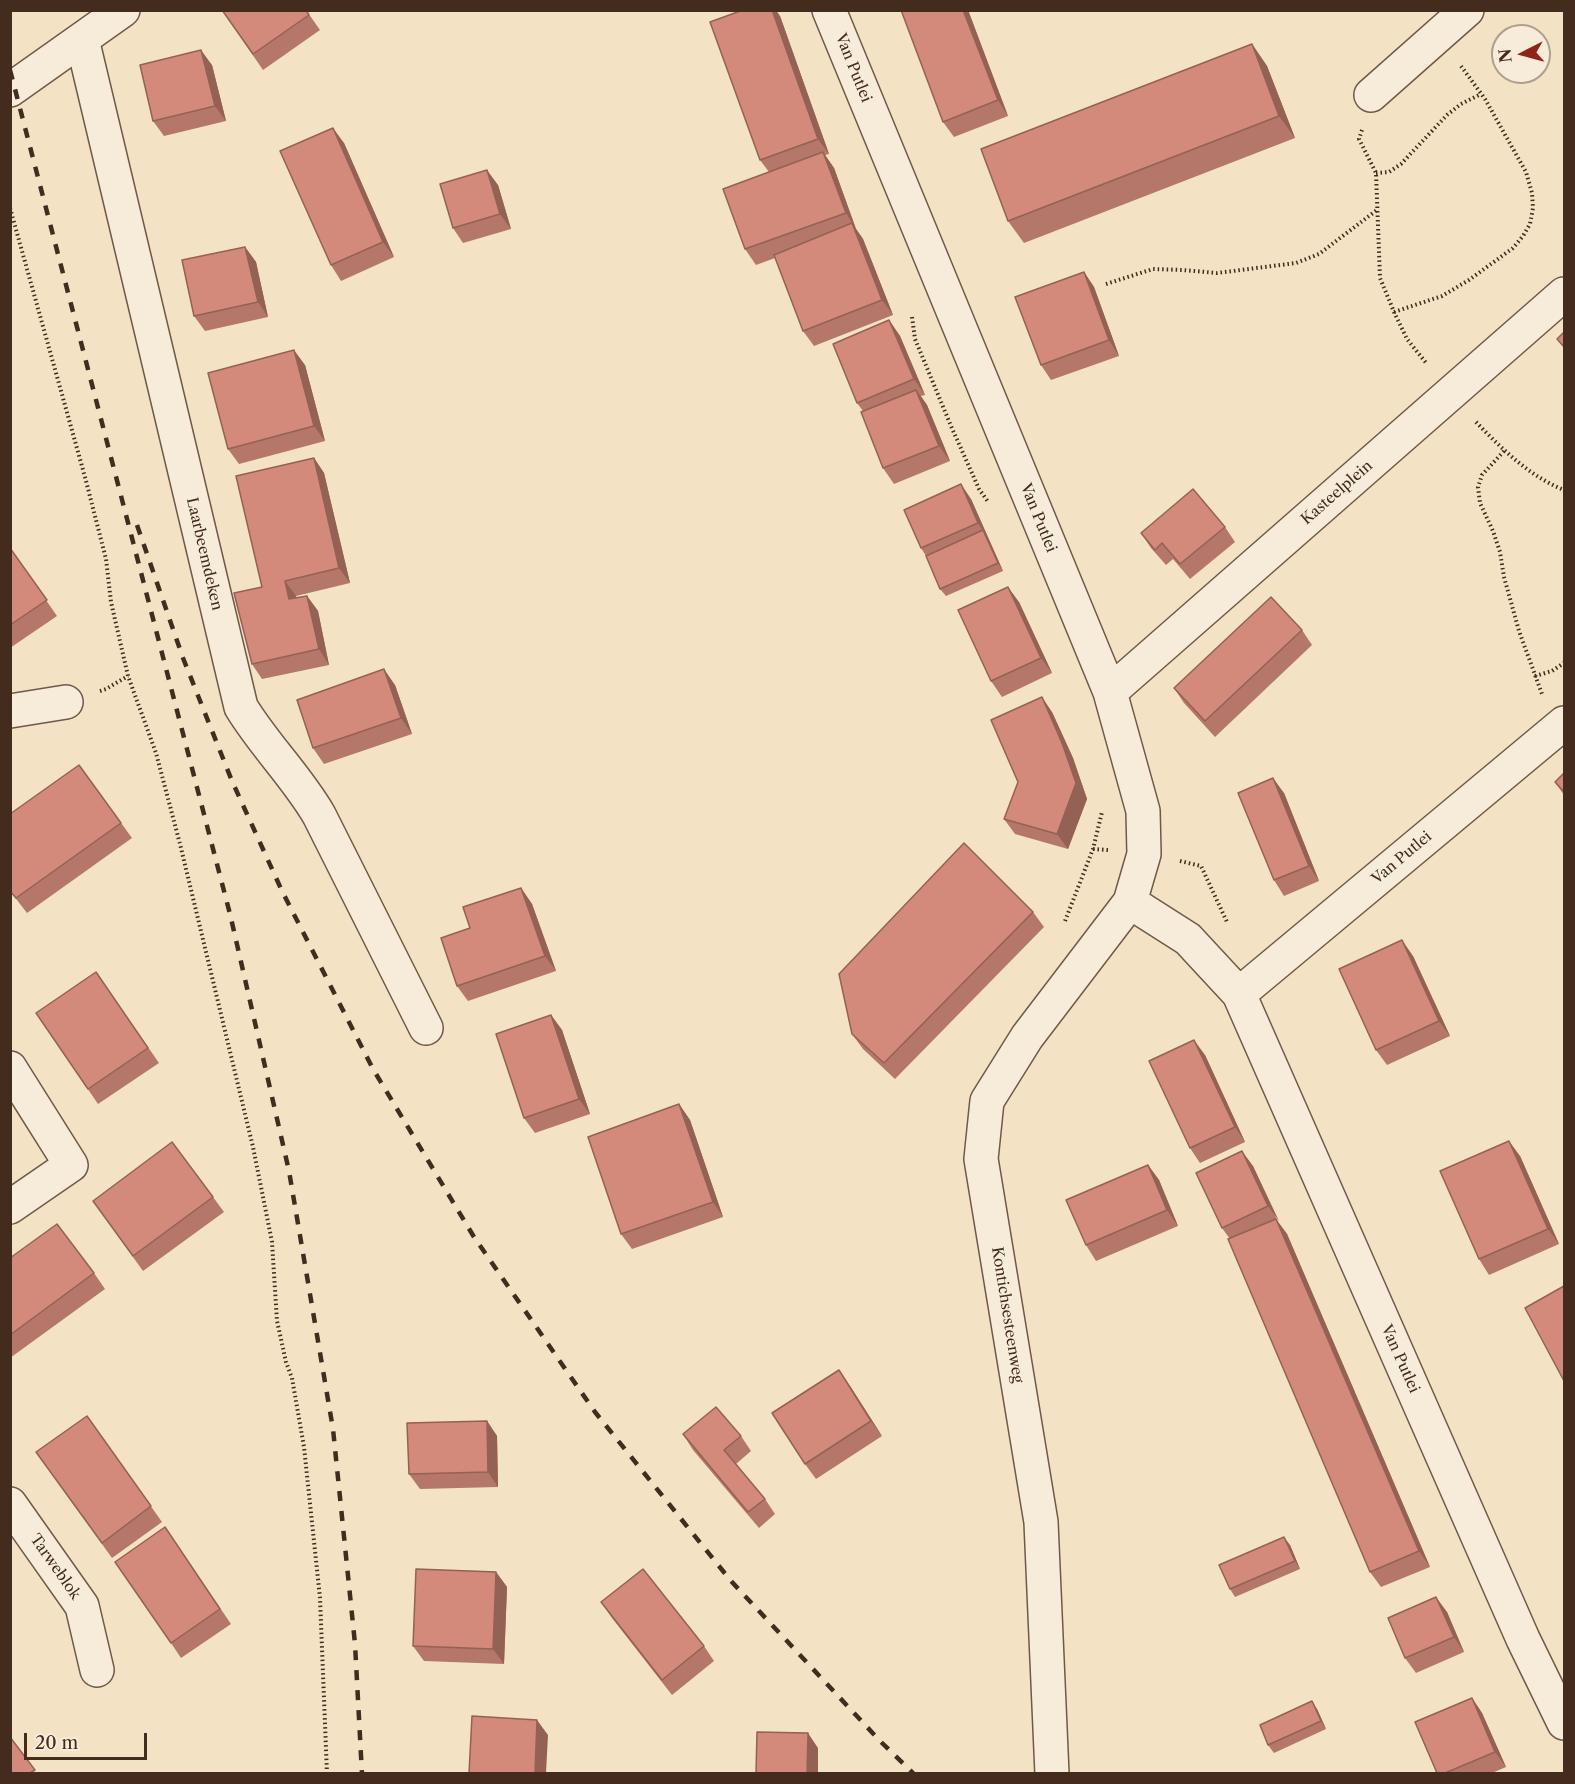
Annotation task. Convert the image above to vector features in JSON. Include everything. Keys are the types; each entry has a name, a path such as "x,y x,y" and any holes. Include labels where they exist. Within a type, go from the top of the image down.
{"street":[{"path":"10,90 123,10"},
{"name":"Van Putlei","path":"829,10 1110,692 1143,811 1144,854 1130,902 1188,939 1239,994 1523,1639 1564,1723"},
{"path":"1371,95 1467,10"},
{"name":"Laarbeemdeken","path":"82,39 241,707 300,785 319,815 426,1028"},
{"name":"Kasteelplein","path":"1110,692 1564,294"},
{"path":"10,711 66,702"},
{"name":"Van Putlei","path":"1239,994 1563,724"},
{"name":"Kontichsesteenweg","path":"1052,1773 1041,1522 981,1159 987,1101 1027,1037 1130,902"},
{"path":"10,1068 71,1165 10,1207"},
{"name":"Tarweblok","path":"10,1504 82,1606 97,1670"}],"path":[{"path":"1394,312 1442,296 1469,280 1513,248 1530,224 1533,208 1533,193 1526,172 1482,94 1439,36"},
{"path":"1376,173 1389,172 1401,164 1447,116 1461,104 1482,94"},
{"path":"1371,95 1359,139 1376,173 1380,278 1407,339 1450,394 1504,451 1534,474 1564,490"},
{"path":"10,208 106,560 111,602 128,676 156,753 180,844 253,1147 272,1242 277,1321 292,1378 304,1447 320,1598 327,1773"},
{"path":"1106,284 1153,269 1217,273 1296,263 1319,254 1377,209"},
{"path":"1504,451 1482,475 1478,487 1480,503 1500,552 1504,577 1519,632 1535,676 1546,704 1563,724"},
{"path":"1535,676 1552,671 1564,663"},
{"path":"1094,849 1103,808"}],"building":[{"path":"222,10 306,10 309,15 253,54"},
{"path":"743,10 772,10 818,139 760,160 710,22"},
{"path":"901,10 963,10 998,100 943,122"},
{"path":"1252,44 1279,116 1008,221 981,149"},
{"path":"201,50 215,106 153,121 140,65"},
{"path":"333,128 383,242 331,265 280,151"},
{"path":"823,152 846,213 745,249 723,189"},
{"path":"487,170 500,214 453,228 440,184"},
{"path":"852,223 882,300 803,331 774,255"},
{"path":"245,247 258,302 194,316 182,260"},
{"path":"1084,272 1109,340 1041,365 1015,297"},
{"path":"889,320 914,379 857,403 833,344"},
{"path":"1564,332 1564,347 1557,339"},
{"path":"294,350 314,426 228,449 208,373"},
{"path":"916,390 939,446 883,468 861,412"},
{"path":"314,458 339,568 285,581 289,599 307,596 319,649 252,664 234,593 262,587 236,476"},
{"path":"961,484 978,523 921,548 904,510"},
{"path":"1193,489 1225,527 1180,564 1162,543 1155,550 1141,533"},
{"path":"983,530 998,563 940,589 926,556"},
{"path":"10,548 47,600 10,625"},
{"path":"1008,587 1041,658 991,681 958,610"},
{"path":"1271,597 1302,630 1205,721 1174,688"},
{"path":"384,669 401,718 313,748 297,700"},
{"path":"1042,697 1076,783 1057,834 1004,819 1018,782 991,720"},
{"path":"79,765 121,823 16,898 10,891 10,814"},
{"path":"1564,773 1564,792 1555,782"},
{"path":"1273,778 1309,866 1274,880 1238,793"},
{"path":"964,843 1033,912 884,1063 852,1034 839,974"},
{"path":"521,888 545,956 457,986 441,938 470,928 463,907"},
{"path":"1402,940 1439,1021 1376,1050 1339,969"},
{"path":"96,972 148,1048 88,1089 36,1013"},
{"path":"551,1015 579,1099 524,1118 496,1034"},
{"path":"1194,1040 1235,1127 1190,1148 1149,1061"},
{"path":"679,1104 713,1202 621,1234 588,1137"},
{"path":"1509,1141 1548,1229 1479,1259 1440,1171"},
{"path":"172,1142 213,1197 133,1256 93,1201"},
{"path":"1242,1151 1268,1206 1222,1228 1196,1173"},
{"path":"1148,1165 1167,1210 1086,1245 1066,1200"},
{"path":"1276,1219 1419,1551 1370,1572 1228,1239"},
{"path":"57,1224 94,1273 10,1335 10,1258"},
{"path":"1564,1286 1564,1381 1525,1308"},
{"path":"839,1370 871,1421 805,1464 772,1413"},
{"path":"716,1407 741,1436 724,1450 765,1499 748,1512 683,1434"},
{"path":"87,1416 151,1506 102,1543 36,1452"},
{"path":"487,1421 488,1472 409,1474 407,1423"},
{"path":"165,1527 220,1609 171,1643 115,1562"},
{"path":"1284,1537 1295,1561 1230,1589 1219,1565"},
{"path":"416,1569 496,1572 493,1649 413,1646"},
{"path":"643,1569 704,1646 662,1680 601,1602"},
{"path":"1436,1597 1454,1637 1405,1658 1388,1618"},
{"path":"1472,1698 1495,1752 1445,1773 1437,1773 1415,1722"},
{"path":"1312,1701 1321,1721 1268,1745 1260,1725"},
{"path":"472,1716 537,1720 535,1773 469,1773"},
{"path":"757,1732 808,1733 807,1773 756,1773"},
{"path":"10,1737 35,1770 30,1773 10,1773"}],"railway":[{"path":"10,70 230,914 289,1171 333,1429 355,1644 362,1774"},
{"path":"137,525 183,658 232,781 282,891 373,1069 474,1237 595,1412 731,1581 881,1742 914,1774"}]}
